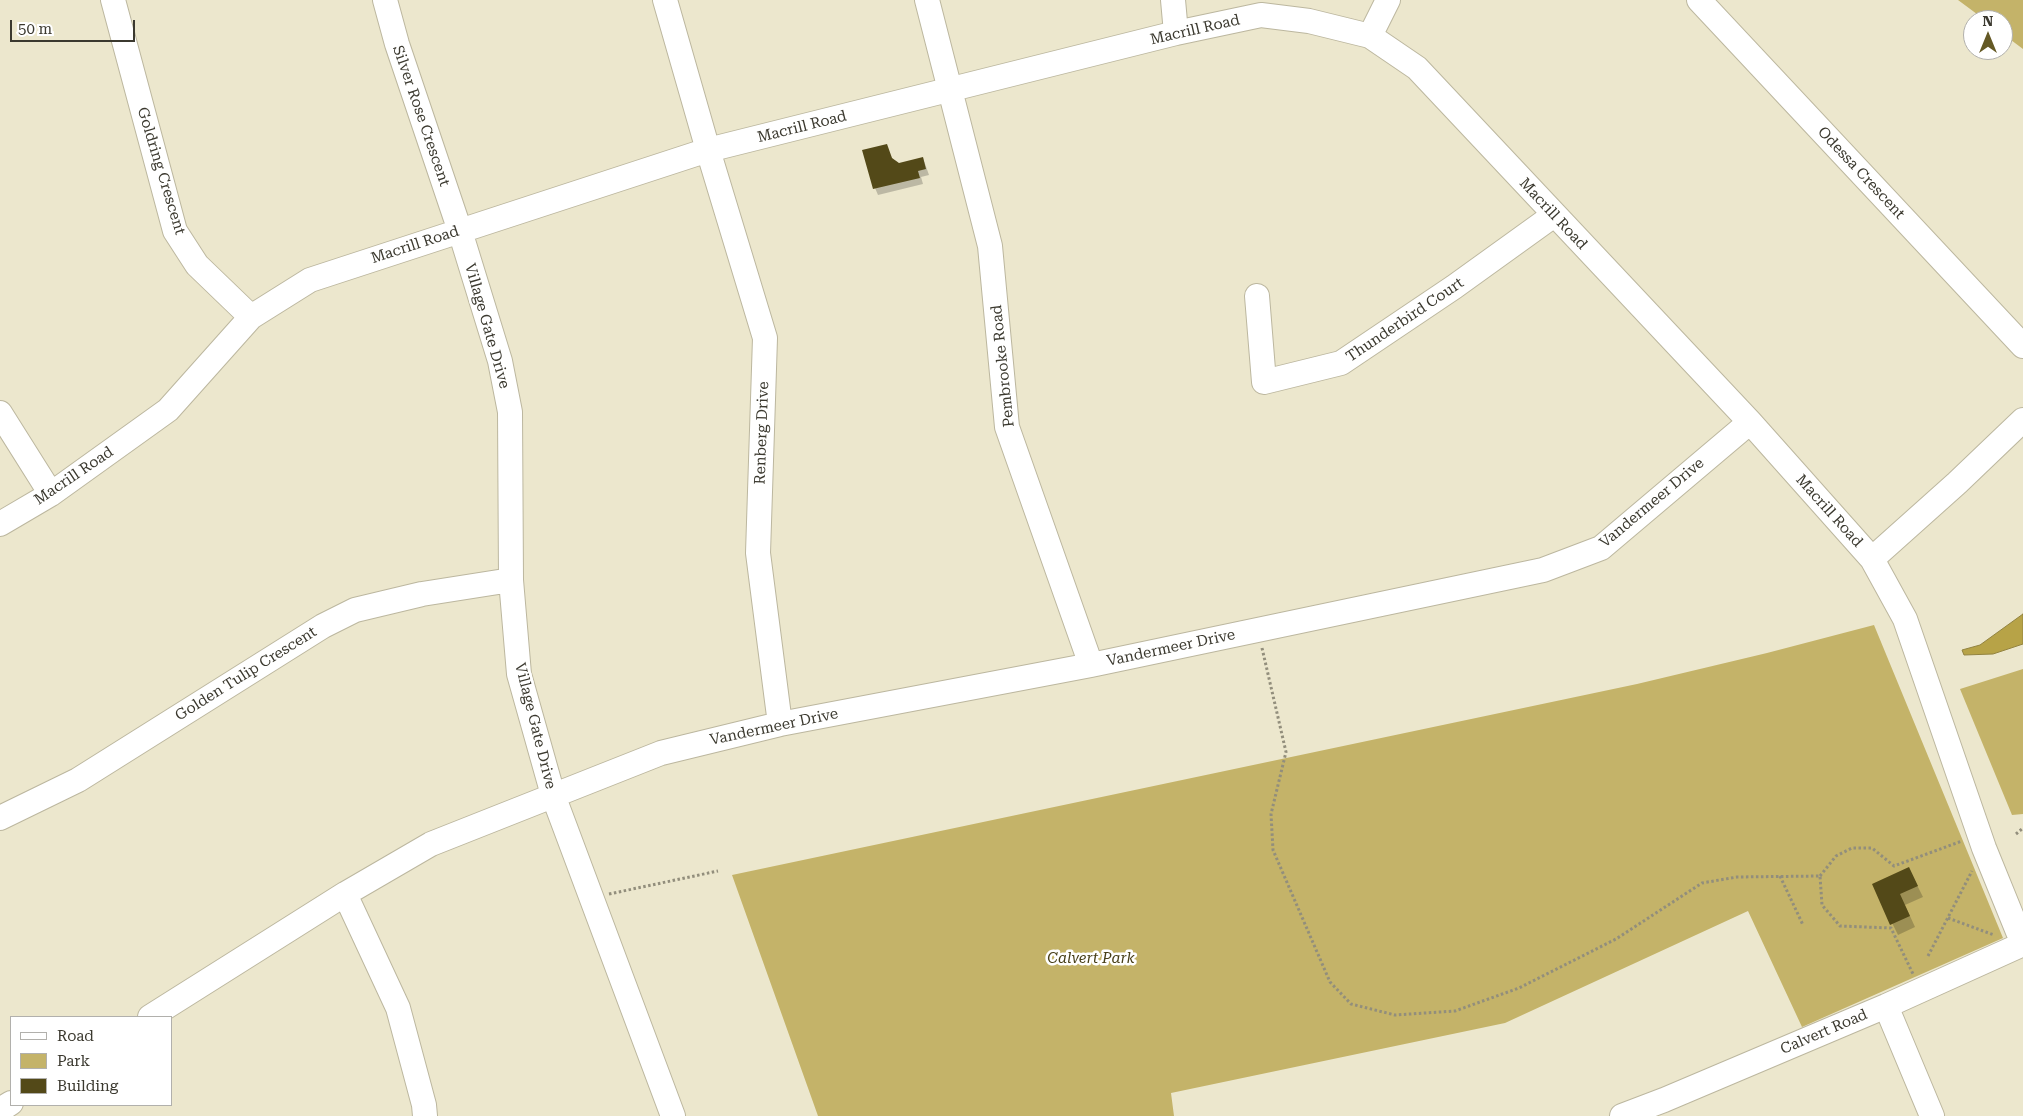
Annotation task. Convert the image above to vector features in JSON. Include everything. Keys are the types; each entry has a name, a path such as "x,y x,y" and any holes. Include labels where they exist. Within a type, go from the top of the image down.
{"street":[{"name":"Goldring Crescent","path":"113,0 176,231 197,265 252,317"},
{"name":"Silver Rose Crescent","path":"385,0 396,44 460,231"},
{"name":"Renberg Drive","path":"665,0 765,338 758,553 780,724"},
{"name":"Pembrooke Road","path":"927,0 990,246 1008,427 1091,665"},
{"path":"1173,0 1176,33"},
{"path":"1370,36 1388,0"},
{"name":"Odessa Crescent","path":"1699,0 2023,346"},
{"name":"Macrill Road","path":"0,524 51,494 168,410 252,317 310,280 708,150 1176,33 1261,15 1309,21 1370,36 1417,68 1750,422 1872,559 1905,620 1982,842 2023,944"},
{"name":"Thunderbird Court","path":"1257,296 1264,382 1341,363 1454,287 1554,215"},
{"name":"Village Gate Drive","path":"460,231 500,361 510,412 511,580 518,674 553,795 673,1116"},
{"path":"0,413 51,494"},
{"path":"1872,559 1958,483 2023,420"},
{"name":"Vandermeer Drive","path":"553,795 661,753 780,724 1091,665 1543,570 1601,548 1750,422"},
{"name":"Golden Tulip Crescent","path":"0,818 78,780 323,626 355,610 422,594 511,580"},
{"path":"152,1016 345,894 431,844 553,795"},
{"path":"345,894 398,1008 424,1105 425,1116"},
{"name":"Calvert Road","path":"1622,1116 1668,1108 2023,944"},
{"path":"1886,1006 1932,1116"}],"path":[{"path":"1258,630 1286,752 1271,814 1273,850 1330,982 1351,1004 1395,1015 1455,1011 1519,988 1616,940 1702,883 1737,877 1820,876"},
{"path":"2016,834 2023,828"},
{"path":"1921,991 1891,928 1840,926 1822,905 1820,876 1836,856 1852,848 1872,848 1894,866 1982,842"},
{"path":"1928,956 1948,918 1982,842"},
{"path":"591,897 718,871"},
{"path":"1780,876 1803,925"},
{"path":"1948,918 2023,944"}],"green space":[{"path":"1958,0 2023,0 2023,49 2013,42 2013,10 1972,10"},
{"name":"Calvert Park","path":"1874,625 2003,938 1802,1027 1748,911 1505,1023 1171,1093 1174,1116 818,1116 732,875 1637,684"},
{"path":"2023,669 2023,814 2012,815 1960,689"}],"shaded area":[{"path":"2023,614 2023,644 1993,654 1964,655 1962,650 1980,645"}],"building":[{"path":"887,144 892,158 899,163 923,157 926,169 918,171 920,178 873,189 862,150"},
{"path":"1909,867 1918,886 1900,894 1910,916 1890,925 1872,884"}]}
